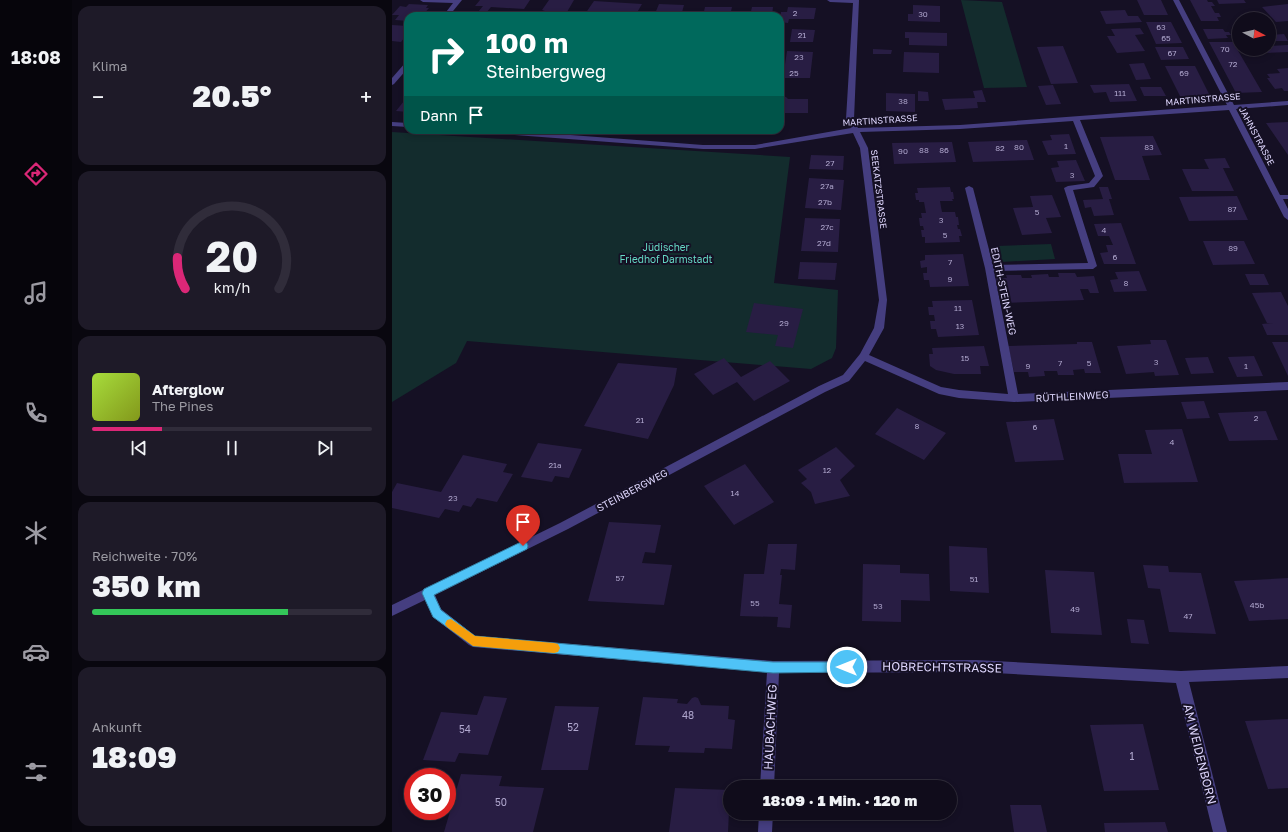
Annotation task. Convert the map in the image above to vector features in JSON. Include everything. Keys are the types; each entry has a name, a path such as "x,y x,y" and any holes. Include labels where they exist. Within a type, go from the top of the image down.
{"street":[{"path":"423,0 458,1"},
{"path":"830,0 856,1"},
{"name":"JAHNSTRASSE","path":"1176,0 1229,106 1288,218"},
{"path":"449,12 458,1"},
{"name":"SEEKATZSTRASSE","path":"856,1 850,119 864,148 883,300 879,328 863,356"},
{"path":"392,83 404,68"},
{"name":"MARTINSTRASSE","path":"528,134 703,147 755,147 855,130 960,127 1229,106 1288,103"},
{"path":"989,268 1093,266 1068,188 1091,185 1099,176 1076,119"},
{"path":"392,124 404,125"},
{"name":"EDITH-STEIN-WEG","path":"969,188 989,268 1014,398"},
{"path":"1278,198 1288,197"},
{"name":"RÜTHLEINWEG","path":"863,356 939,390 959,394 1014,398 1288,386"},
{"name":"STEINBERGWEG","path":"392,611 564,526 822,389 846,378 863,356"},
{"name":"HOBRECHTSTRASSE","path":"428,593 437,613 473,641 773,667 976,666 1181,677 1288,672"},
{"name":"HAUBACHWEG","path":"767,780 773,667"},
{"name":"AM WEIDENBORN","path":"1181,677 1220,832"},
{"path":"765,832 766,820"}],"green space":[{"path":"961,0 1002,2 1027,87 984,88"},
{"name":"Jüdischer Friedhof Darmstadt","path":"392,132 404,133 404,134 790,157 774,283 838,290 836,348 832,358 811,369 467,341 456,363 392,402"},
{"path":"1051,244 1055,259 1001,262 997,246"}],"building":[{"path":"480,0 530,0 524,9 491,7 487,12 478,12 483,6 475,6"},
{"path":"549,0 574,0 567,12 544,12 545,11 542,10"},
{"path":"1137,0 1161,0 1168,15 1144,15"},
{"path":"1190,0 1207,0 1208,2 1212,2 1215,6 1211,6 1215,13 1219,13 1221,17 1217,17 1219,21 1201,21"},
{"path":"1217,0 1244,0 1246,3 1219,4"},
{"path":"594,1 642,4 637,12 586,12"},
{"path":"409,4 428,5 426,8 429,8 426,12 404,12 404,21 395,20 399,15 392,15 400,6 406,7"},
{"path":"659,4 684,5 682,12 656,12"},
{"path":"1288,4 1288,21 1276,22 1276,12 1267,12 1262,7"},
{"path":"913,5 940,6 940,22 908,21 908,14 913,14"},
{"path":"705,7 732,7 731,12 704,12"},
{"path":"752,7 773,7 772,12 751,12"},
{"path":"788,7 816,8 814,19 789,19 788,23 784,22 784,12 787,12"},
{"path":"1125,10 1128,16 1138,16 1142,22 1106,24 1100,11"},
{"path":"1146,22 1171,22 1182,43 1156,44"},
{"path":"392,25 404,26 404,38 401,42 392,41"},
{"path":"1140,28 1144,34 1135,35 1145,51 1117,53 1107,36 1115,36 1111,29"},
{"path":"792,29 815,30 813,42 790,42"},
{"path":"1203,29 1223,29 1231,35 1226,35 1228,38 1208,39"},
{"path":"905,32 947,33 947,46 909,45 909,38 905,38"},
{"path":"1284,34 1288,41 1276,41 1276,35"},
{"path":"1209,42 1232,42 1232,56 1241,56 1262,92 1236,93"},
{"path":"1288,45 1288,52 1276,52 1276,46"},
{"path":"1063,46 1078,83 1051,84 1037,47"},
{"path":"1155,47 1183,47 1189,59 1161,60"},
{"path":"873,49 892,50 891,54 873,54"},
{"path":"787,51 813,52 810,78 784,78"},
{"path":"904,52 939,53 939,73 903,72"},
{"path":"1144,63 1151,79 1136,80 1129,64"},
{"path":"1165,66 1195,66 1212,100 1182,100"},
{"path":"1288,68 1288,91 1284,91 1282,88 1275,89 1267,78 1270,78 1267,74 1280,73 1277,69"},
{"path":"1129,84 1137,101 1110,102 1106,92 1094,93 1090,85"},
{"path":"1053,85 1061,104 1046,105 1038,86"},
{"path":"1140,87 1161,87 1166,96 1144,96"},
{"path":"982,90 986,102 977,102 978,108 945,110 942,99 975,98 973,91"},
{"path":"918,91 928,92 929,101 918,101"},
{"path":"886,93 915,94 915,112 886,111"},
{"path":"784,97 788,99 808,99 808,113 784,113"},
{"path":"404,101 404,112 396,111"},
{"path":"1288,122 1288,155 1266,123"},
{"path":"1069,134 1076,154 1048,155 1042,141 1052,140 1050,135"},
{"path":"1153,136 1162,155 1142,156 1150,180 1115,180 1100,137"},
{"path":"1027,140 1034,160 973,162 968,142"},
{"path":"952,142 956,162 894,164 892,143"},
{"path":"811,155 844,156 843,170 809,169"},
{"path":"1225,158 1230,168 1223,168 1234,191 1192,191 1182,169 1209,169 1204,159"},
{"path":"1076,160 1085,181 1056,182 1051,168 1059,167 1057,161"},
{"path":"809,178 844,180 841,210 805,208"},
{"path":"950,187 951,192 953,192 954,199 952,199 953,201 940,201 941,207 942,212 955,212 956,217 958,217 959,225 957,225 962,236 959,236 960,242 925,243 925,237 922,237 921,230 924,230 923,226 920,226 919,218 922,218 921,213 926,213 924,202 919,202 919,200 916,200 915,193 918,193 917,188"},
{"path":"1099,187 1108,187 1112,199 1109,199 1114,215 1094,216 1091,207 1085,208 1083,200 1103,199"},
{"path":"1052,195 1061,217 1046,218 1052,233 1022,235 1013,208 1033,207 1030,196"},
{"path":"1237,196 1248,220 1189,221 1179,197"},
{"path":"805,218 840,219 838,252 801,251"},
{"path":"1121,223 1136,264 1104,264 1100,253 1108,252 1106,245 1113,245 1109,236 1098,236 1094,224"},
{"path":"1203,241 1244,241 1255,264 1213,265"},
{"path":"963,254 969,286 930,287 929,280 924,280 923,273 927,273 927,267 921,268 920,261 925,260 925,255"},
{"path":"800,262 837,263 835,280 798,279"},
{"path":"1139,271 1147,291 1114,292 1110,280 1118,279 1115,272"},
{"path":"1058,273 1075,273 1077,277 1094,276 1099,293 1090,293 1088,289 1080,289 1084,300 1001,303 996,278 1007,278 1006,275 1021,275 1022,278 1032,278 1031,275 1048,274 1049,277 1059,277"},
{"path":"1245,274 1264,274 1269,285 1250,285"},
{"path":"1281,292 1288,306 1288,335 1267,335 1262,324 1273,323 1267,323 1252,293"},
{"path":"972,300 979,335 938,337 936,329 931,329 930,321 935,321 934,315 929,315 928,307 933,307 932,301"},
{"path":"754,303 803,309 793,348 775,346 778,335 746,332"},
{"path":"1150,340 1166,340 1179,375 1155,376 1154,372 1126,374 1117,346 1151,344"},
{"path":"1077,342 1092,342 1101,373 1085,373 1084,369 1073,370 1074,375 1058,375 1057,371 1044,371 1045,376 1029,377 1028,372 1014,372 1008,346 1077,344"},
{"path":"1272,342 1288,342 1288,376"},
{"path":"984,346 989,366 980,366 981,374 954,374 936,370 930,366 929,354 933,354 932,348"},
{"path":"1254,356 1263,376 1237,377 1228,357"},
{"path":"1208,357 1214,373 1191,374 1185,358"},
{"path":"724,358 741,377 770,361 790,381 754,401 737,382 713,395 694,374"},
{"path":"618,363 677,368 674,385 648,439 584,426"},
{"path":"1204,401 1210,418 1187,419 1181,402"},
{"path":"897,408 946,433 924,460 875,434"},
{"path":"1266,411 1278,440 1229,441 1218,413"},
{"path":"1054,419 1064,460 1015,462 1006,422"},
{"path":"1182,429 1198,482 1124,483 1118,454 1152,454 1145,430"},
{"path":"538,443 582,449 569,478 555,476 552,482 521,477"},
{"path":"836,447 855,466 840,480 850,496 815,504 811,492 801,483 807,479 798,470"},
{"path":"463,455 507,464 503,472 513,474 497,502 477,498 471,507 463,505 459,512 445,509 439,518 392,508 392,492 397,483 441,492"},
{"path":"745,464 774,502 734,525 704,486"},
{"path":"609,522 661,525 655,553 645,552 642,563 672,565 664,605 588,601"},
{"path":"768,544 797,544 795,570 781,569 780,575 782,575 779,604 792,605 790,628 777,627 778,617 740,616 744,574 764,574"},
{"path":"949,546 987,548 989,593 950,591"},
{"path":"863,564 900,565 900,573 929,574 930,601 901,600 901,622 862,621"},
{"path":"1143,565 1168,566 1169,572 1201,573 1216,634 1169,632 1160,589 1148,588"},
{"path":"1045,570 1094,572 1102,635 1051,633"},
{"path":"1288,578 1288,619 1249,621 1234,581"},
{"path":"1127,619 1144,620 1149,644 1131,643"},
{"path":"484,696 507,698 488,755 459,753 455,762 423,760 441,712 477,715"},
{"path":"643,697 678,699 677,703 687,704 692,698 695,697 698,698 701,705 729,706 728,719 735,720 732,749 705,748 704,753 668,752 670,746 635,745"},
{"path":"555,706 599,707 588,770 541,770"},
{"path":"1288,719 1288,788 1268,789 1245,721"},
{"path":"1143,724 1159,790 1104,791 1090,725"},
{"path":"461,774 502,776 499,786 544,788 533,832 444,832 448,820 456,820 456,791"},
{"path":"675,788 723,790 723,820 729,820 728,832 669,832"},
{"path":"1010,805 1041,805 1047,832 1014,832"},
{"path":"1165,822 1168,832 1105,832 1104,823"}],"slow traffic":[{"path":"451,624 473,641 554,648"}],"route":[{"path":"523,546 428,593 437,613 473,641 773,667 847,667"}]}
